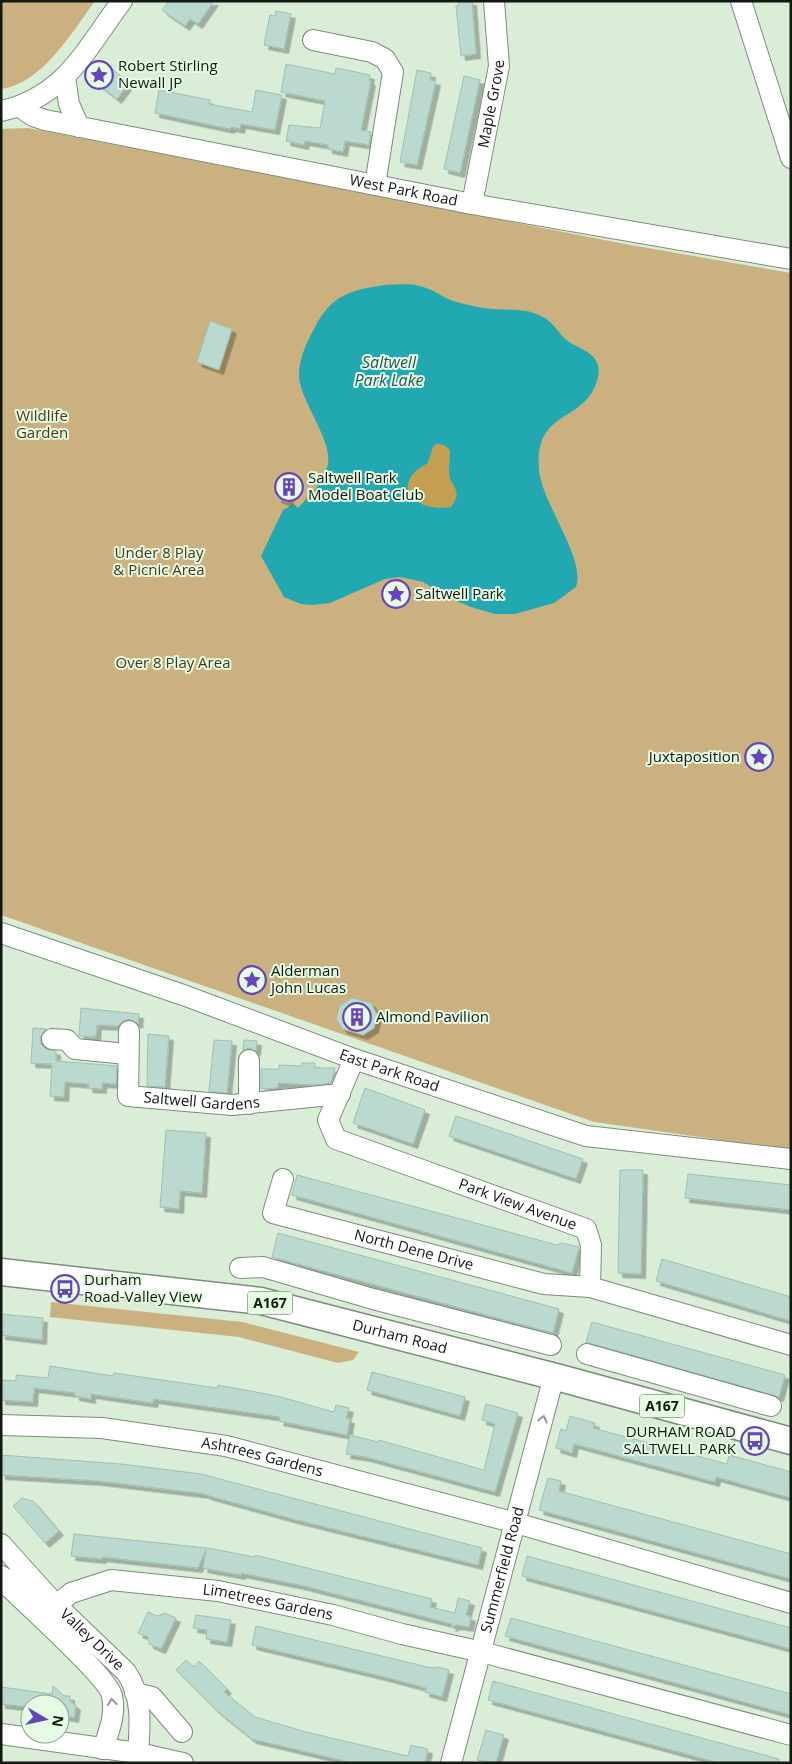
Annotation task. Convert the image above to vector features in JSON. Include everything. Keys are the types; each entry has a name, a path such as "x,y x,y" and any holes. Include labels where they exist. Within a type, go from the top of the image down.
{"main road":[{"name":"Durham Road","path":"1,1272 261,1301 554,1376 791,1441"}],"street":[{"path":"11,109 46,94 66,77 122,1"},
{"name":"Maple Grove","path":"472,204 500,66 494,1"},
{"path":"741,1 785,122 791,158"},
{"path":"313,40 372,52 385,59 394,72 375,185"},
{"path":"66,77 69,104 79,128"},
{"name":"West Park Road","path":"11,109 79,128 472,204 791,259"},
{"name":"East Park Road","path":"1,933 186,996 354,1059 586,1136 791,1159"},
{"name":"Saltwell Gardens","path":"129,1032 127,1054 128,1096 232,1105 340,1094"},
{"path":"52,1040 67,1040 75,1049 127,1054"},
{"name":"Park View Avenue","path":"354,1059 328,1120 336,1139 586,1229 591,1245 590,1287"},
{"path":"249,1060 249,1104"},
{"name":"North Dene Drive","path":"282,1179 274,1213 544,1284 590,1287"},
{"path":"240,1268 263,1267 373,1299 550,1345"},
{"path":"590,1287 791,1346"},
{"path":"587,1354 771,1406"},
{"name":"Summerfield Road","path":"451,1763 554,1376"},
{"name":"Ashtrees Gardens","path":"1,1425 102,1428 226,1446 516,1523 791,1603"},
{"name":"Valley Drive","path":"1,1544 56,1605 133,1681 141,1719 138,1753"},
{"path":"1,1576 56,1605"},
{"name":"Valley Drive","path":"1,1580 99,1674 112,1694 114,1716 103,1749"},
{"name":"Limetrees Gardens","path":"56,1605 71,1593 110,1580 218,1591 333,1615 418,1638 482,1652 791,1735"},
{"path":"136,1693 152,1697 182,1732"},
{"path":"1,1734 138,1753 183,1763"}],"green space":[{"path":"1,1 95,1 55,55 43,67 30,78 16,85 1,89"},
{"name":"Saltwell Park","path":"28,128 625,244 791,273 791,1150 594,1122 1,915 1,129"},
{"path":"51,1302 242,1322 359,1352 353,1360 338,1363 239,1337 50,1317"}],"shaded area":[{"path":"436,444 444,445 450,450 449,474 457,493 451,507 439,508 428,506 418,502 408,494 408,483 412,475 428,463 433,447"}],"water":[{"name":"Saltwell Park Lake","path":"385,285 415,285 464,304 490,309 519,310 539,315 547,319 564,338 588,353 597,362 599,368 598,377 592,392 583,403 553,425 545,435 540,450 539,470 542,484 575,561 577,575 576,587 554,603 515,614 495,614 447,597 423,582 400,577 385,579 330,603 301,604 284,597 261,556 283,510 294,504 298,508 318,486 316,482 326,470 328,460 327,449 305,399 299,376 299,369 306,346 320,318 335,301 352,292","holes":["436,444 444,445 450,450 449,476 456,491 456,496 451,507 439,508 418,502 408,494 408,483 412,475 428,463 433,447"]}],"building":[{"path":"169,1 214,1 198,24 190,19 185,26 162,10"},
{"path":"458,1 472,1 476,54 461,56 456,6 459,5"},
{"path":"276,11 291,14 284,49 264,45 270,15 275,16"},
{"path":"286,64 335,74 336,68 370,75 369,81 371,81 361,130 371,132 369,145 345,141 343,152 328,149 328,145 305,141 304,145 286,141 289,125 320,128 325,101 281,92"},
{"path":"107,65 122,77 119,80 127,86 117,99 94,81"},
{"path":"417,70 431,73 430,80 436,81 417,165 400,162"},
{"path":"464,76 480,80 460,173 444,169"},
{"path":"159,90 210,100 209,104 252,112 256,90 282,95 275,130 241,124 240,129 231,127 230,129 155,113"},
{"path":"210,321 232,329 219,370 197,362"},
{"path":"284,480 295,485 287,502 277,498"},
{"name":"Almond Pavilion","path":"352,998 371,1003 377,1015 374,1028 363,1035 343,1029 336,1019 340,1006"},
{"path":"81,1008 139,1014 138,1024 129,1019 123,1021 118,1026 97,1025 96,1037 79,1036"},
{"path":"33,1028 46,1029 40,1038 41,1044 46,1049 56,1051 56,1061 117,1066 116,1084 102,1083 102,1089 88,1088 89,1084 65,1082 64,1097 50,1096 52,1064 31,1063"},
{"path":"148,1034 169,1036 165,1087 147,1086"},
{"path":"214,1040 232,1041 227,1093 209,1091"},
{"path":"244,1040 257,1041 256,1051 249,1048 243,1050"},
{"path":"302,1063 315,1063 315,1068 335,1068 331,1083 314,1085 278,1083 278,1088 261,1089 261,1069 279,1069 279,1065 302,1066"},
{"path":"365,1088 425,1110 413,1144 353,1123"},
{"path":"456,1116 583,1159 576,1179 449,1136"},
{"path":"166,1130 206,1133 202,1193 180,1191 179,1209 160,1207"},
{"path":"620,1170 643,1170 641,1274 618,1273"},
{"path":"688,1174 791,1185 791,1210 685,1198"},
{"path":"297,1175 557,1245 562,1243 579,1247 572,1273 292,1195"},
{"path":"278,1233 559,1309 553,1333 272,1257"},
{"path":"662,1259 791,1297 791,1321 656,1281"},
{"path":"1,1314 43,1318 42,1340 1,1335"},
{"path":"592,1322 785,1375 779,1397 586,1342"},
{"path":"50,1366 113,1376 114,1373 217,1388 218,1385 277,1396 334,1412 336,1405 349,1408 346,1418 350,1419 347,1435 279,1421 280,1417 154,1399 153,1403 91,1394 91,1399 75,1396 75,1393 34,1388 33,1402 1,1400 1,1380 16,1381 16,1375 48,1378"},
{"path":"372,1372 465,1397 460,1416 367,1390"},
{"path":"486,1404 518,1413 495,1492 366,1457 346,1454 350,1435 378,1442 379,1440 484,1470 495,1424 482,1420"},
{"path":"570,1416 595,1423 593,1428 727,1464 729,1455 791,1472 791,1498 716,1477 715,1482 574,1444 572,1453 556,1448 561,1429 566,1431"},
{"path":"1,1455 121,1464 201,1474 482,1548 478,1565 293,1519 206,1494 98,1481 1,1475"},
{"path":"548,1478 561,1481 559,1491 791,1554 791,1579 539,1510"},
{"path":"22,1498 33,1501 59,1531 45,1543 13,1506"},
{"path":"74,1534 207,1548 255,1557 255,1555 432,1599 430,1607 455,1613 458,1598 470,1601 466,1615 471,1617 469,1627 457,1625 451,1627 452,1624 304,1586 241,1573 241,1575 203,1568 206,1550 198,1568 102,1557 102,1559 71,1556"},
{"path":"527,1556 791,1628 791,1649 522,1576"},
{"path":"148,1612 157,1616 165,1613 176,1618 161,1649 149,1644 148,1637 138,1633"},
{"path":"196,1615 231,1620 227,1642 206,1639 207,1630 193,1628"},
{"path":"511,1618 791,1694 791,1715 505,1636"},
{"path":"256,1626 432,1668 438,1667 449,1670 442,1697 425,1692 426,1688 252,1645"},
{"path":"186,1660 194,1667 199,1661 227,1689 224,1692 255,1717 306,1732 408,1756 411,1745 428,1749 425,1763 353,1763 252,1739 216,1710 176,1670"},
{"path":"493,1681 779,1759 779,1763 719,1763 488,1700"},
{"path":"53,1686 62,1694 52,1694"},
{"path":"1,1687 52,1694 20,1694 20,1706 1,1704"},
{"path":"70,1701 76,1706 74,1718 70,1717"},
{"path":"486,1730 504,1735 496,1763 477,1760"}],"place":[{"name":"Robert Stirling Newall JP","path":"99,75"},
{"name":"Saltwell Park Model Boat Club","path":"289,487"},
{"name":"Saltwell Park","path":"396,594"},
{"name":"Juxtaposition","path":"759,757"},
{"name":"Alderman John Lucas","path":"252,980"},
{"name":"Almond Pavilion","path":"357,1017"},
{"name":"Durham Road-Valley View","path":"65,1289"},
{"name":"DURHAM ROAD SALTWELL PARK","path":"755,1441"}],"park label":[{"name":"Wildlife Garden","path":"42,424"},
{"name":"Under 8 Play & Picnic Area","path":"159,562"},
{"name":"Over 8 Play Area","path":"173,663"}]}
